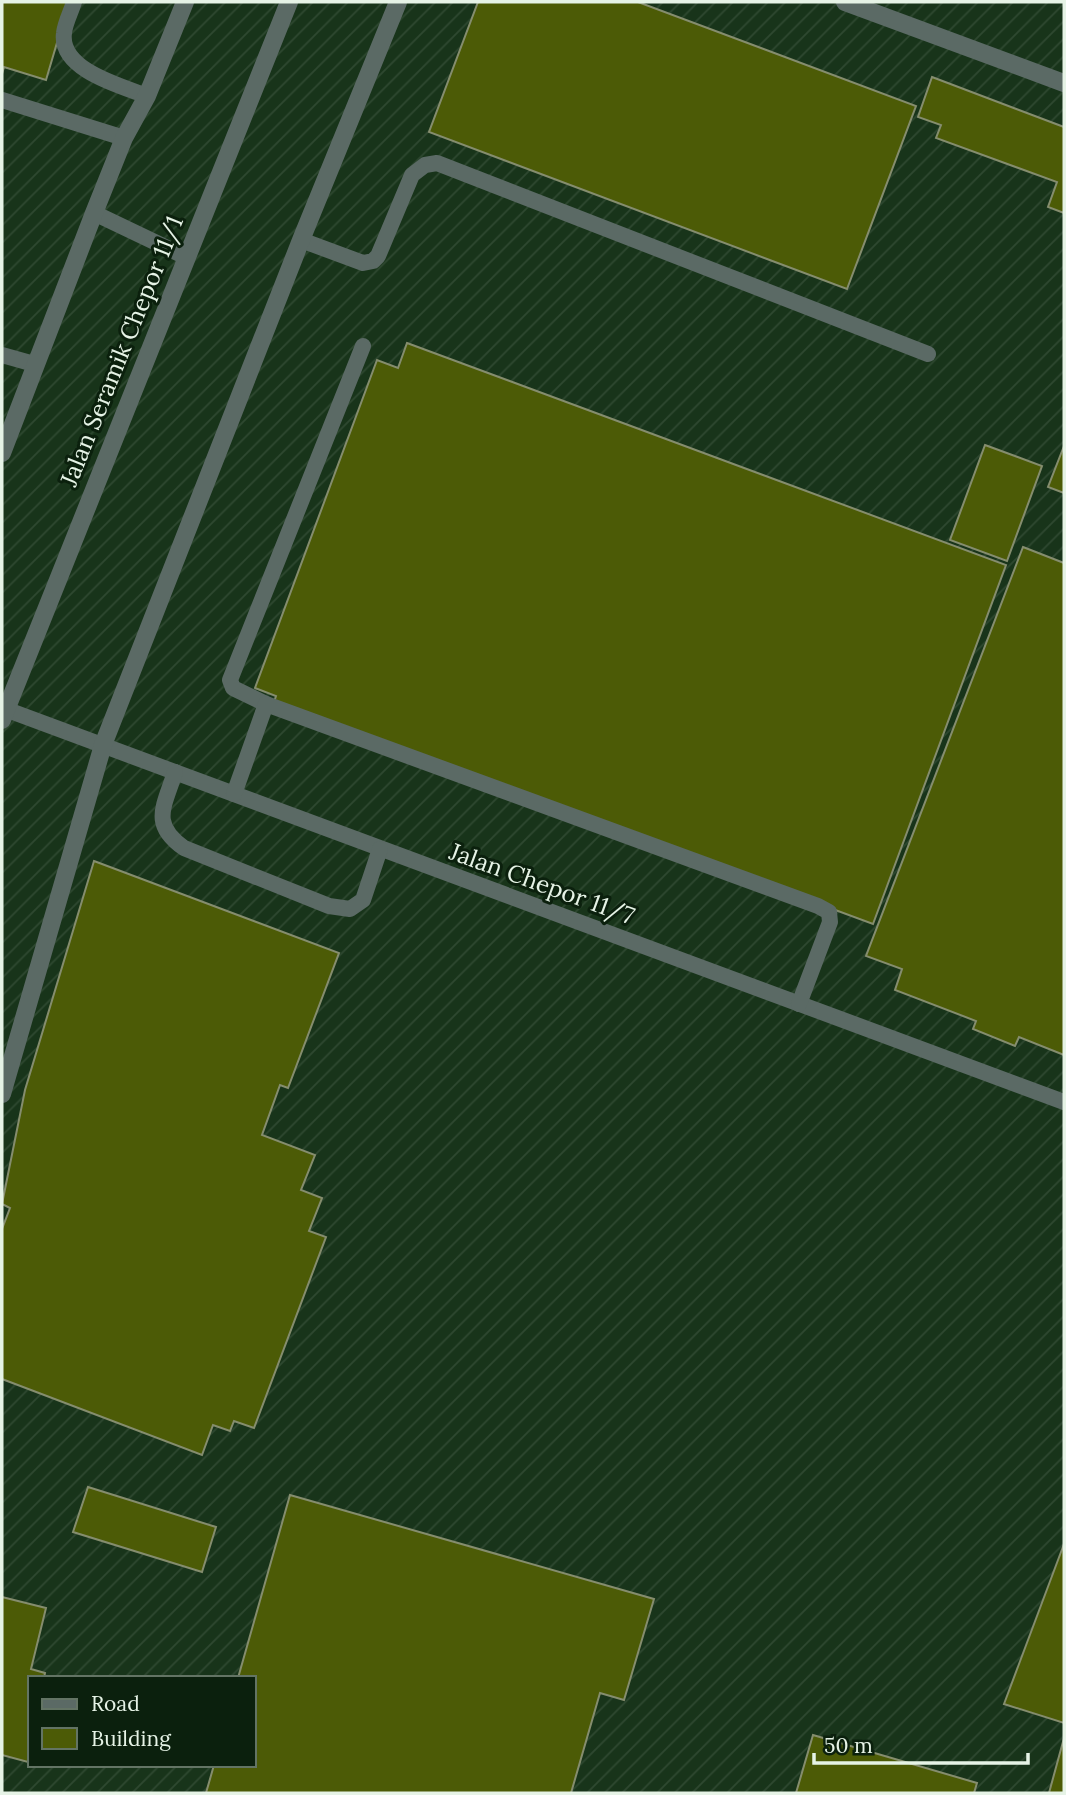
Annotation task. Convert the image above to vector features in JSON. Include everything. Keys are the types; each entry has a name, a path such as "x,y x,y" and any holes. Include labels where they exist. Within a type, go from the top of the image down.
{"street":[{"path":"2,453 34,364 124,138 147,96 185,2"},
{"name":"Jalan Seramik Chepor 11/1","path":"3,714 289,2"},
{"path":"2,1094 103,745 301,240 398,2"},
{"path":"845,2 1064,83"}],"lane":[{"path":"74,2 63,35 70,56 90,73 147,96"},
{"path":"2,100 124,138"},
{"path":"301,240 363,263 373,261 378,256 412,175 425,165 437,163 928,354"},
{"path":"94,213 186,257"},
{"path":"363,346 230,680 233,688 265,704 829,912 830,922 799,1004"},
{"path":"2,355 34,364"},
{"path":"234,794 265,704"},
{"name":"Jalan Chepor 11/7","path":"3,714 103,745 1064,1102"},
{"path":"176,772 165,803 162,824 169,837 184,848 329,906 350,909 363,900 380,849"}],"shaded area":[{"path":"2,2 1064,2 1064,1793 2,1793"}],"building":[{"path":"2,2 69,2 46,80 4,67 2,74"},
{"path":"478,2 638,2 916,106 847,289 429,132"},
{"path":"932,77 1064,127 1064,213 1048,207 1057,182 936,138 941,125 918,117"},
{"path":"407,343 1006,565 873,924 274,702 276,696 255,688 377,360 398,368"},
{"path":"985,445 1042,466 1007,561 950,540"},
{"path":"1064,446 1064,493 1048,487"},
{"path":"1023,547 1064,563 1064,1055 1019,1037 1015,1046 973,1029 976,1021 895,990 902,969 866,956"},
{"path":"94,861 339,953 288,1088 280,1085 262,1135 315,1155 301,1190 322,1198 309,1231 326,1237 254,1428 234,1421 230,1431 213,1425 202,1455 2,1379 2,1229 10,1208 2,1204 25,1090"},
{"path":"88,1487 216,1527 202,1572 73,1532"},
{"path":"290,1495 654,1599 624,1700 600,1693 571,1793 206,1793 213,1767 256,1767 256,1676 239,1676"},
{"path":"1064,1544 1064,1723 1004,1704"},
{"path":"2,1597 46,1608 31,1669 45,1673 44,1676 28,1676 28,1762 2,1755"},
{"path":"813,1735 977,1783 974,1793 796,1793"},
{"path":"1064,1738 1064,1793 1049,1793"}]}
